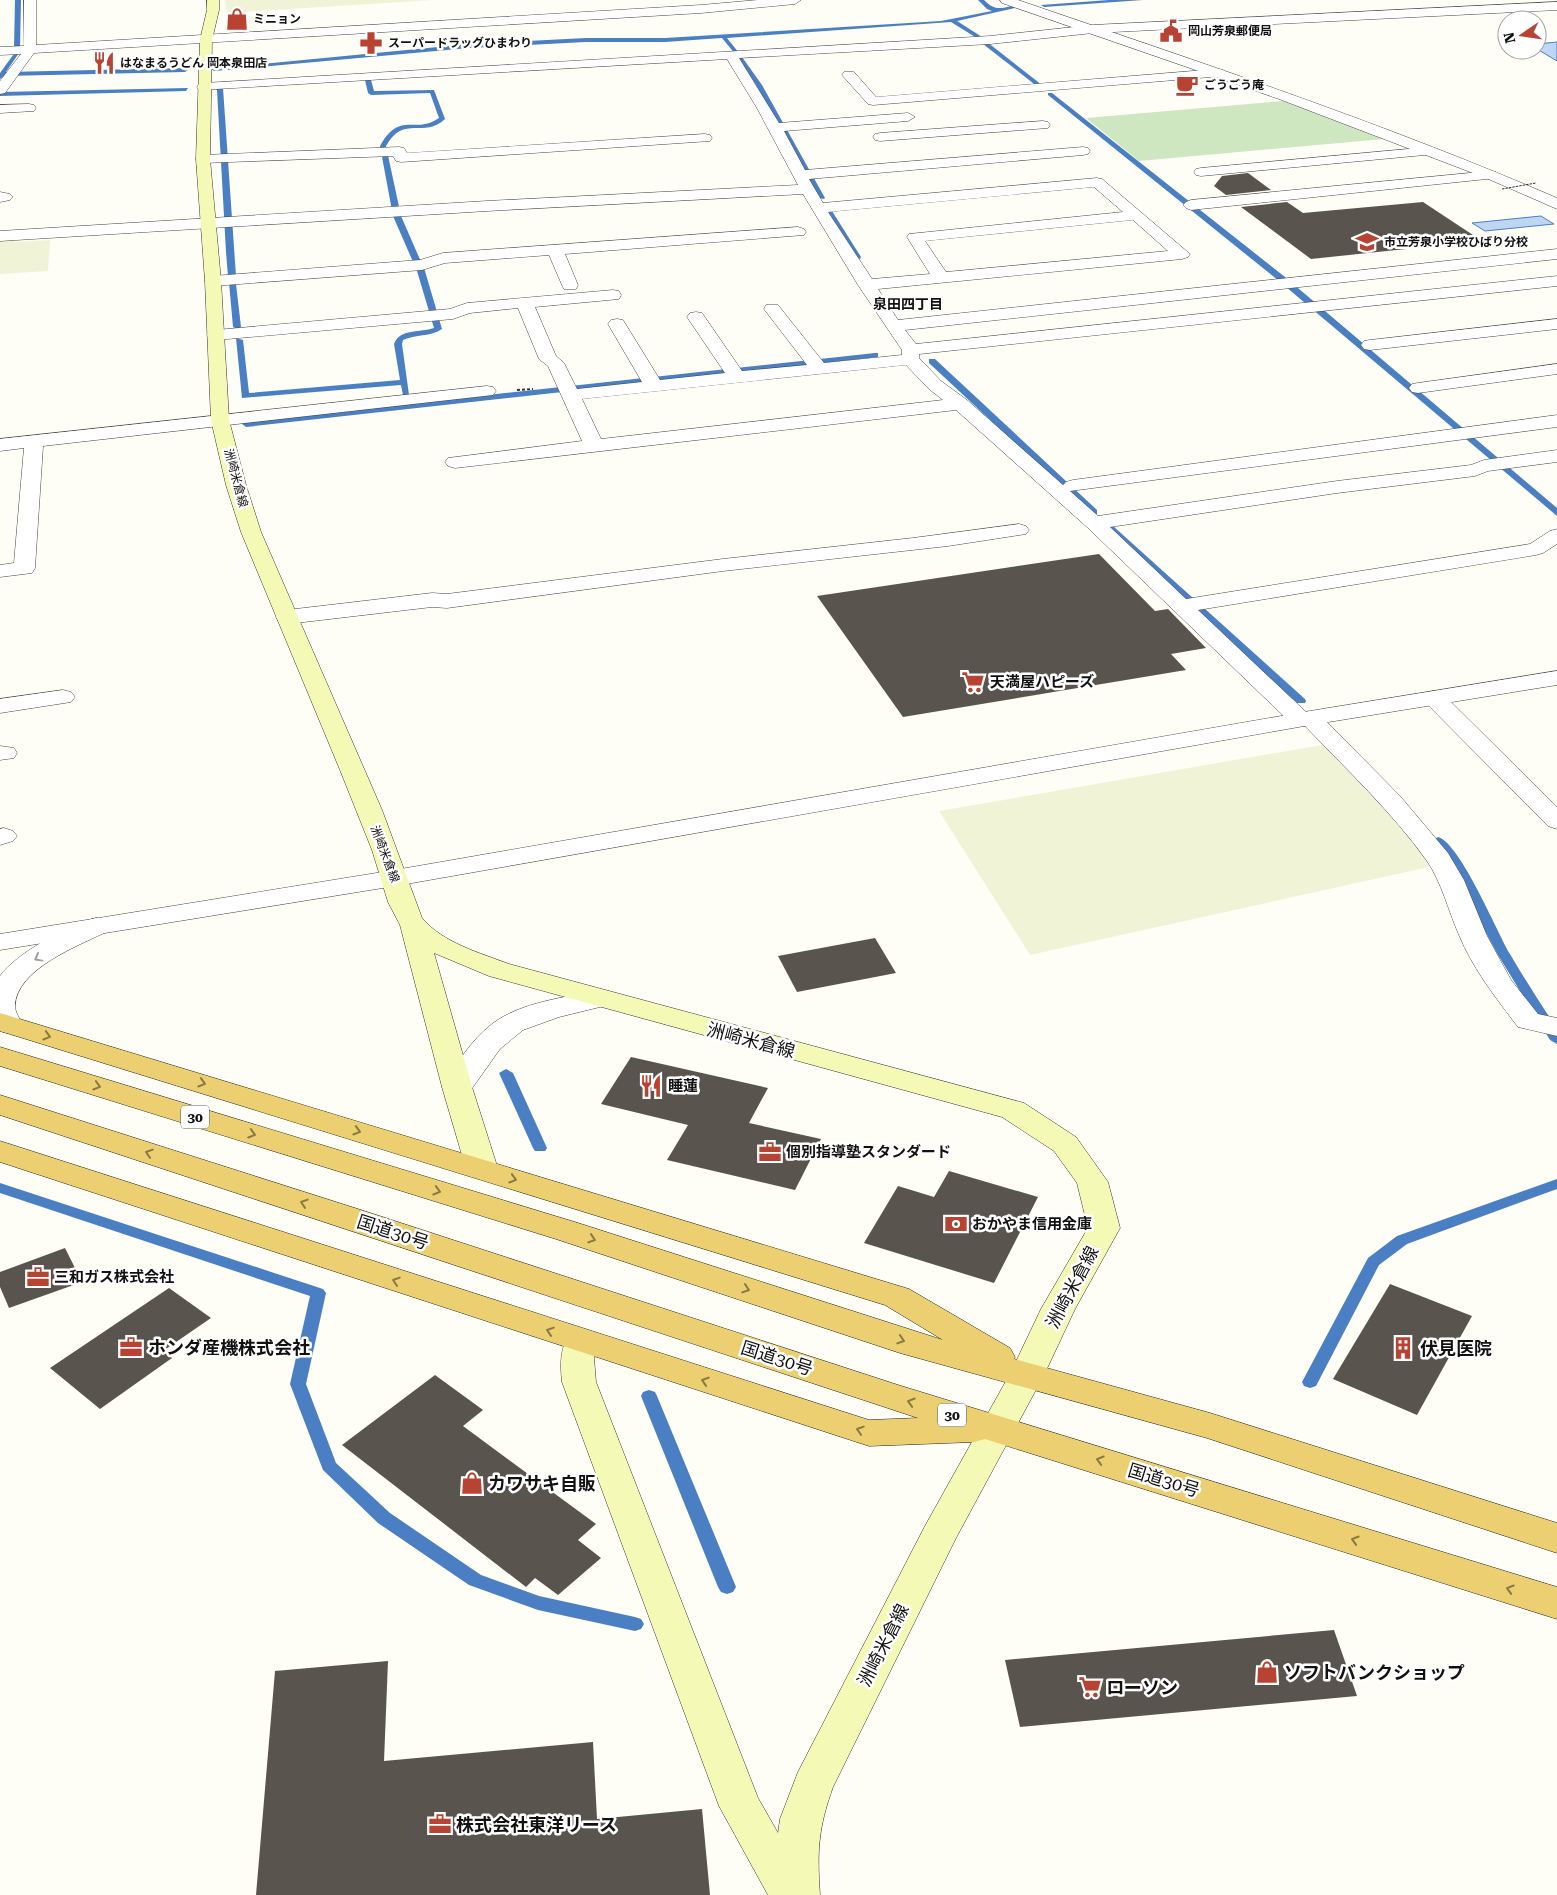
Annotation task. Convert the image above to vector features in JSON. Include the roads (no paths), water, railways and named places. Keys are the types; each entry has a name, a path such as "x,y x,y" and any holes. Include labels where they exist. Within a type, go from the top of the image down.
{"highway":[{"path":"4,1023 897,1297 1027,1375"},
{"name":"30","path":"0,1056 567,1230 912,1344 1210,1426 1557,1538"},
{"name":"国道30号","path":"0,1105 878,1392 1557,1603"},
{"path":"0,1152 582,1342 869,1433 996,1428"}],"main road":[{"name":"洲崎米倉線","path":"213,0 213,10 206,40 204,87 216,158 217,224 213,281 220,420 236,485 251,532 385,851 404,906 414,926 457,1087 482,1169"},
{"name":"洲崎米倉線","path":"414,926 434,942 458,955 498,970 598,999 1013,1110 1065,1144 1092,1182 1104,1228 1058,1310 1027,1375 938,1536 813,1785 801,1819 797,1846 798,1895"},
{"path":"582,1342 578,1358 579,1382 740,1806 791,1895"}],"street":[{"path":"0,90 30,50 30,0"},
{"path":"0,52 701,9 795,0"},
{"path":"1006,0 1132,42 1430,151 1557,204"},
{"path":"204,87 990,40 1093,29 1557,6"},
{"path":"1132,42 1162,41"},
{"path":"731,55 781,127 806,178 818,208 911,354 935,385 1101,522 1190,604 1390,801 1439,859 1451,880 1473,936 1498,982 1528,1020 1549,1026"},
{"path":"849,75 873,101 1218,73"},
{"path":"0,109 29,108"},
{"path":"781,127 924,116"},
{"path":"866,138 1043,125"},
{"path":"216,158 399,151 401,158 705,138"},
{"path":"0,236 396,212 806,178 1083,151"},
{"path":"1201,172 1430,151"},
{"path":"1192,204 1491,175"},
{"path":"818,208 1098,182 1182,254 866,285"},
{"path":"941,278 914,237 1136,215"},
{"path":"213,281 418,266 443,258 798,232"},
{"path":"556,249 570,285"},
{"path":"893,326 1557,254"},
{"path":"569,391 911,354 1311,306 1557,281"},
{"path":"1283,284 1311,306"},
{"path":"216,335 453,314 467,308 613,295"},
{"path":"524,302 548,359 555,363 594,445"},
{"path":"772,309 816,364"},
{"path":"696,317 734,373"},
{"path":"617,324 652,383"},
{"path":"1370,345 1557,324"},
{"path":"1418,388 1557,369"},
{"path":"0,445 33,445 220,420 487,391"},
{"path":"455,462 960,404"},
{"path":"1073,486 1557,421"},
{"path":"0,572 24,568 33,445"},
{"path":"1101,522 1475,470 1500,464 1557,456"},
{"path":"287,618 432,600 457,600 723,565 948,541 1019,530"},
{"path":"1190,604 1536,549 1557,535"},
{"path":"0,942 395,878 1306,719 1557,678"},
{"path":"0,706 63,698"},
{"path":"1434,698 1557,821"},
{"path":"4,1023 1,1008 4,991 10,981 27,964 96,926"},
{"path":"457,1087 490,1041 504,1029 524,1018 598,999"}],"water":[{"path":"1557,42 1557,61 1547,55 1547,43"},
{"path":"1541,216 1554,224 1485,231 1472,223"}],"waterway":[{"path":"17,48 18,0"},
{"path":"981,0 989,8 998,11"},
{"path":"1044,5 1140,0"},
{"path":"998,11 1012,8"},
{"path":"723,36 941,23 998,11"},
{"path":"953,21 980,38"},
{"path":"214,69 469,46 586,40 665,40 723,36"},
{"path":"723,36 736,53"},
{"path":"985,43 1040,86"},
{"path":"2,74 16,53"},
{"path":"740,58 759,85 822,198"},
{"path":"2,74 185,70"},
{"path":"368,80 371,93 432,91 442,119 435,124 396,129 389,135 383,146 397,216 421,271 438,329 409,335 400,339 398,344 406,393"},
{"path":"217,88 220,88 232,276"},
{"path":"0,94 186,89"},
{"path":"1050,94 1282,279 1557,513"},
{"path":"829,211 857,257"},
{"path":"232,284 237,327"},
{"path":"239,340 245,396 404,382"},
{"path":"246,424 875,355"},
{"path":"932,361 1094,512"},
{"path":"1110,528 1301,701"},
{"path":"1438,841 1468,882 1485,920 1504,955 1557,1040"},
{"path":"506,1073 540,1148"},
{"path":"1310,1382 1373,1262 1402,1240 1557,1184"},
{"path":"0,1188 318,1293 298,1384 329,1466 384,1518 475,1580 538,1603 635,1624"},
{"path":"649,1396 727,1587"}],"place":[{"name":"ミニョン","path":"237,19"},
{"name":"岡山芳泉郵便局","path":"1171,31"},
{"name":"スーパードラッグひまわり","path":"371,43"},
{"name":"はなまるうどん 岡本泉田店","path":"104,63"},
{"name":"ごうごう庵","path":"1187,85"},
{"name":"市立芳泉小学校ひばり分校","path":"1367,242"},
{"name":"天満屋ハピーズ","path":"973,682"},
{"name":"睡蓮","path":"651,1086"},
{"name":"個別指導塾スタンダード","path":"770,1152"},
{"name":"おかやま信用金庫","path":"956,1224"},
{"name":"三和ガス株式会社","path":"38,1277"},
{"name":"ホンダ産機株式会社","path":"131,1347"},
{"name":"伏見医院","path":"1403,1348"},
{"name":"カワサキ自販","path":"472,1483"},
{"name":"ソフトバンクショップ","path":"1267,1672"},
{"name":"ローソン","path":"1090,1687"},
{"name":"株式会社東洋リース","path":"440,1824"}],"district":[{"name":"泉田四丁目","path":"908,304"}]}
